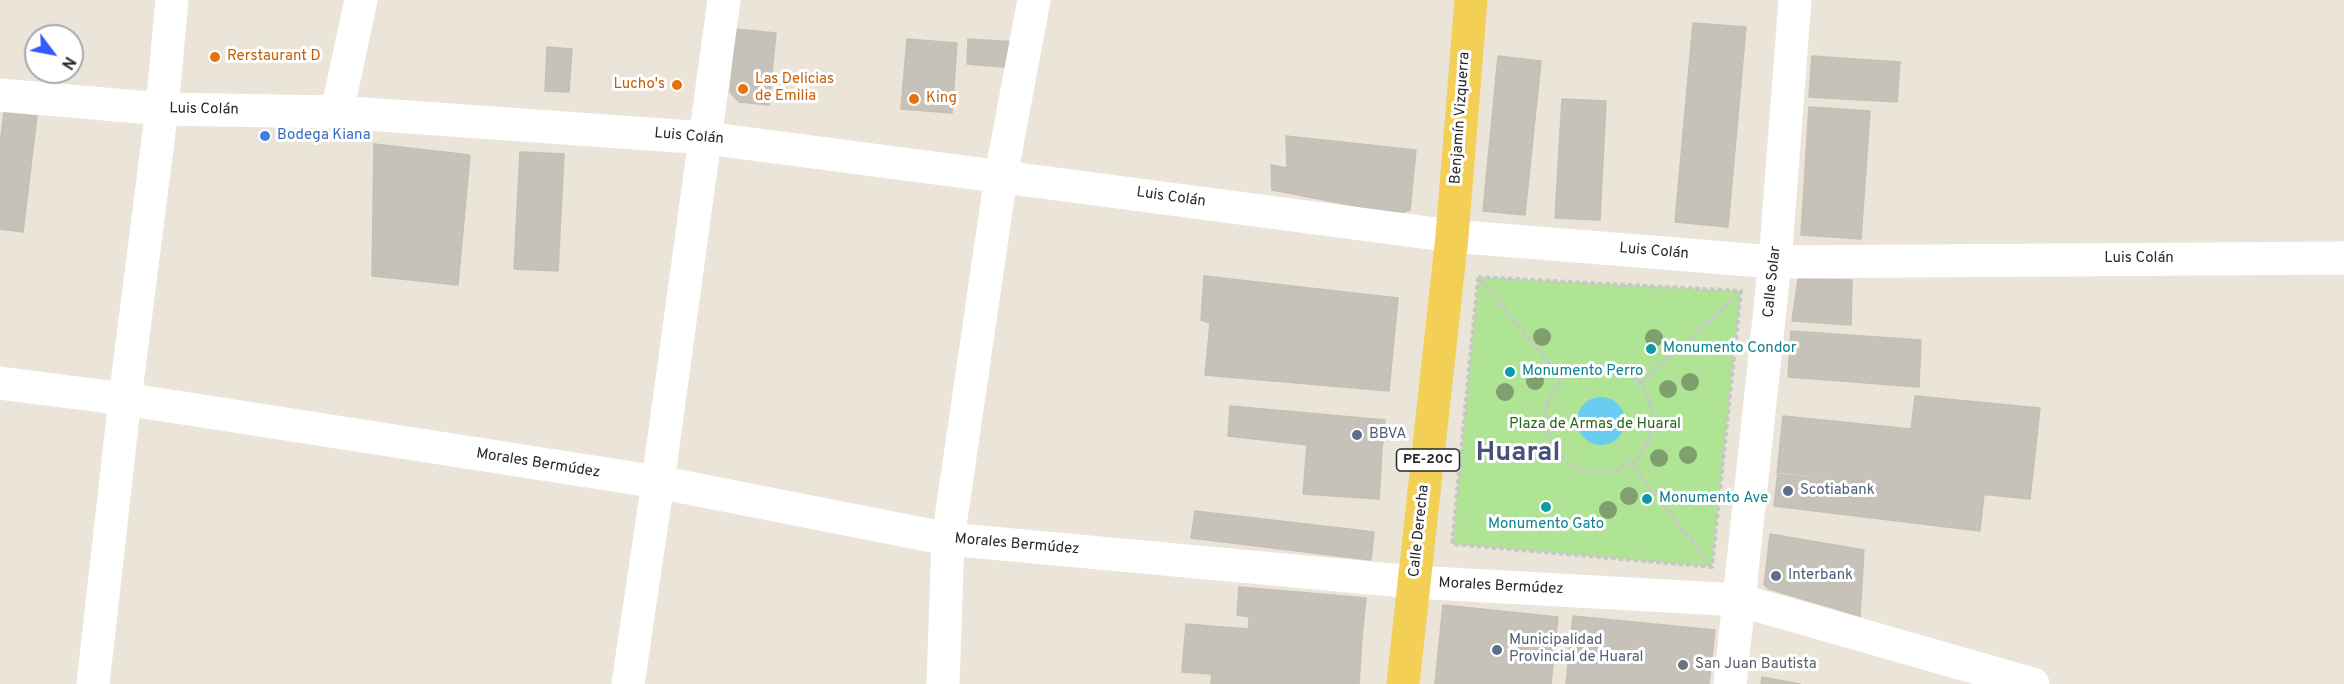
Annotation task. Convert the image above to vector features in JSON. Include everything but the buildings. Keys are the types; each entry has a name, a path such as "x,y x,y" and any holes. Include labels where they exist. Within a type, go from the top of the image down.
{"main road":[{"name":"Benjamín Vizquerra","path":"1452,236 1471,0"},
{"name":"Calle Derecha","path":"1403,684 1452,236"}],"street":[{"path":"93,684 125,399 162,109 172,0"},
{"path":"337,112 361,0"},
{"path":"628,684 724,0"},
{"path":"943,684 948,539 1001,176 1034,0"},
{"name":"Calle Solar","path":"1730,684 1775,262 1795,0"},
{"name":"Luis Colán","path":"0,95 162,109 337,112 706,138 1452,236 1775,262 2344,258"},
{"name":"Morales Bermúdez","path":"0,383 125,399 658,482 948,539 1414,582 1739,600 2032,684"}],"path":[{"path":"1452,236 1478,277 1562,380"},
{"path":"1641,383 1775,262"},
{"path":"1478,277 1741,291"},
{"path":"1478,277 1452,544 1712,567"},
{"path":"1712,567 1741,291"},
{"path":"1611,365 1627,372 1641,383 1650,398 1654,415 1652,433 1644,450 1615,472 1579,471 1563,461 1545,429 1545,410 1551,393 1562,380 1576,370 1585,367 1611,365"},
{"path":"1631,462 1739,600"}],"green space":[{"name":"Plaza de Armas de Huaral","path":"1478,277 1741,291 1712,567 1452,544"}],"water":[{"path":"1601,397 1618,404 1625,421 1618,438 1601,445 1584,438 1577,421 1584,404"}],"place":[{"name":"Rerstaurant D","path":"215,57"},
{"name":"Lucho's","path":"677,85"},
{"name":"Las Delicias de Emilia","path":"743,89"},
{"name":"King","path":"914,99"},
{"name":"Bodega Kiana","path":"265,136"},
{"name":"Monumento Condor","path":"1651,349"},
{"name":"Monumento Perro","path":"1510,372"},
{"name":"BBVA","path":"1357,435"},
{"name":"Scotiabank","path":"1788,491"},
{"name":"Monumento Ave","path":"1647,499"},
{"name":"Monumento Gato","path":"1546,507"},
{"name":"Interbank","path":"1776,576"},
{"name":"Municipalidad Provincial de Huaral","path":"1497,650"},
{"name":"San Juan Bautista","path":"1683,665"}],"district":[{"name":"Huaral","path":"1518,455"}]}
